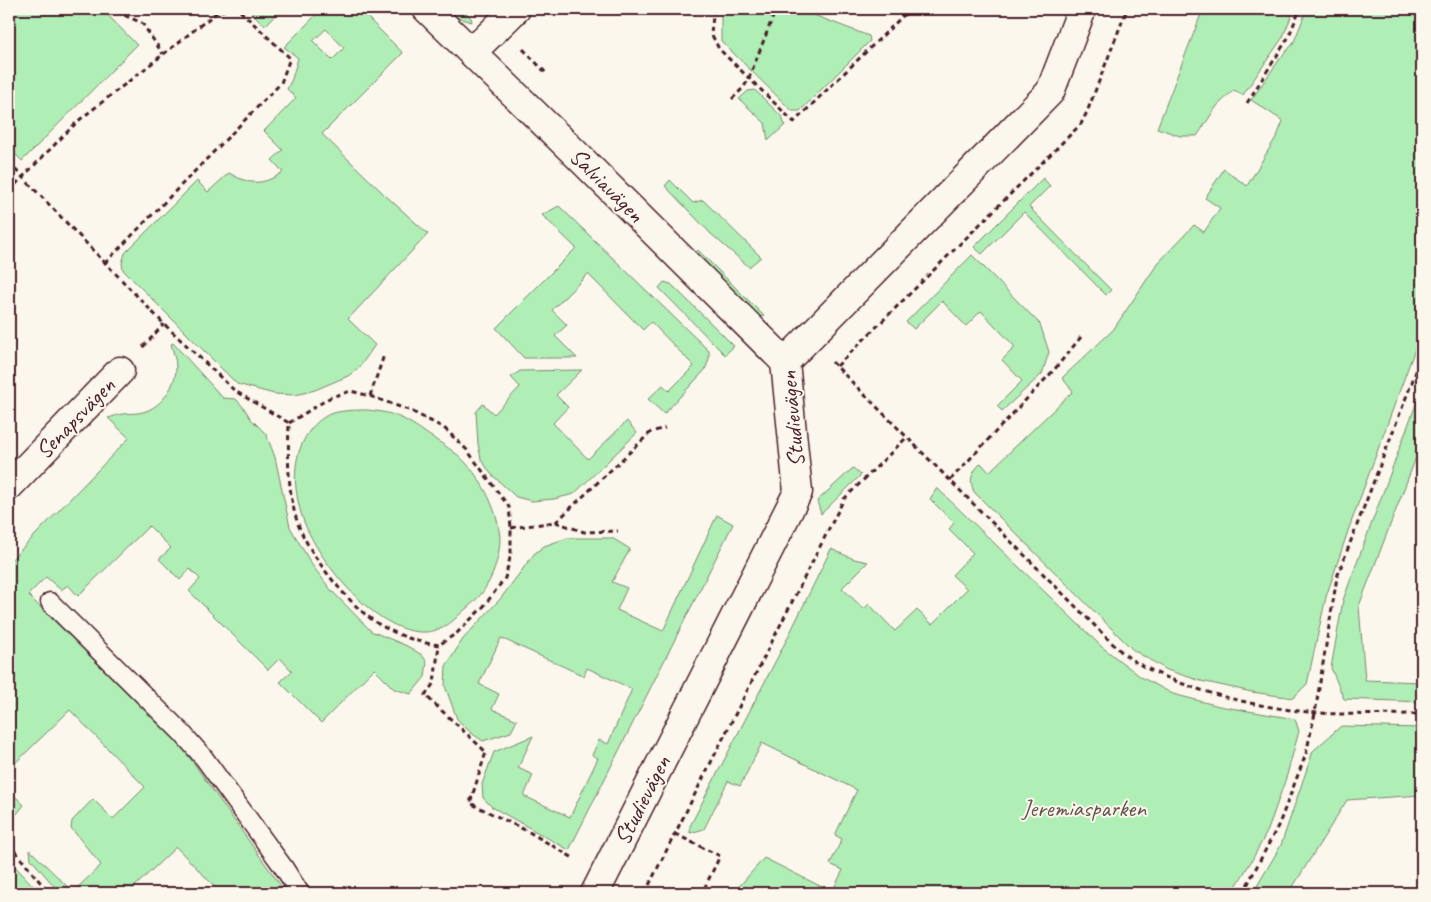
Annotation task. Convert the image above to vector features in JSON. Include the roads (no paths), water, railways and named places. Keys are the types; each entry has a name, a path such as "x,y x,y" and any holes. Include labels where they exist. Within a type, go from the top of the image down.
{"street":[{"name":"Salviavägen","path":"427,9 785,362"},
{"path":"472,52 516,9"},
{"name":"Studievägen","path":"597,888 798,492 785,362 1050,92 1082,9"},
{"name":"Senapsvägen","path":"9,486 120,371"}],"lane":[{"path":"50,602 182,733 204,758 300,893"}],"park label":[{"name":"Jeremiasparken","path":"1084,808"}]}
